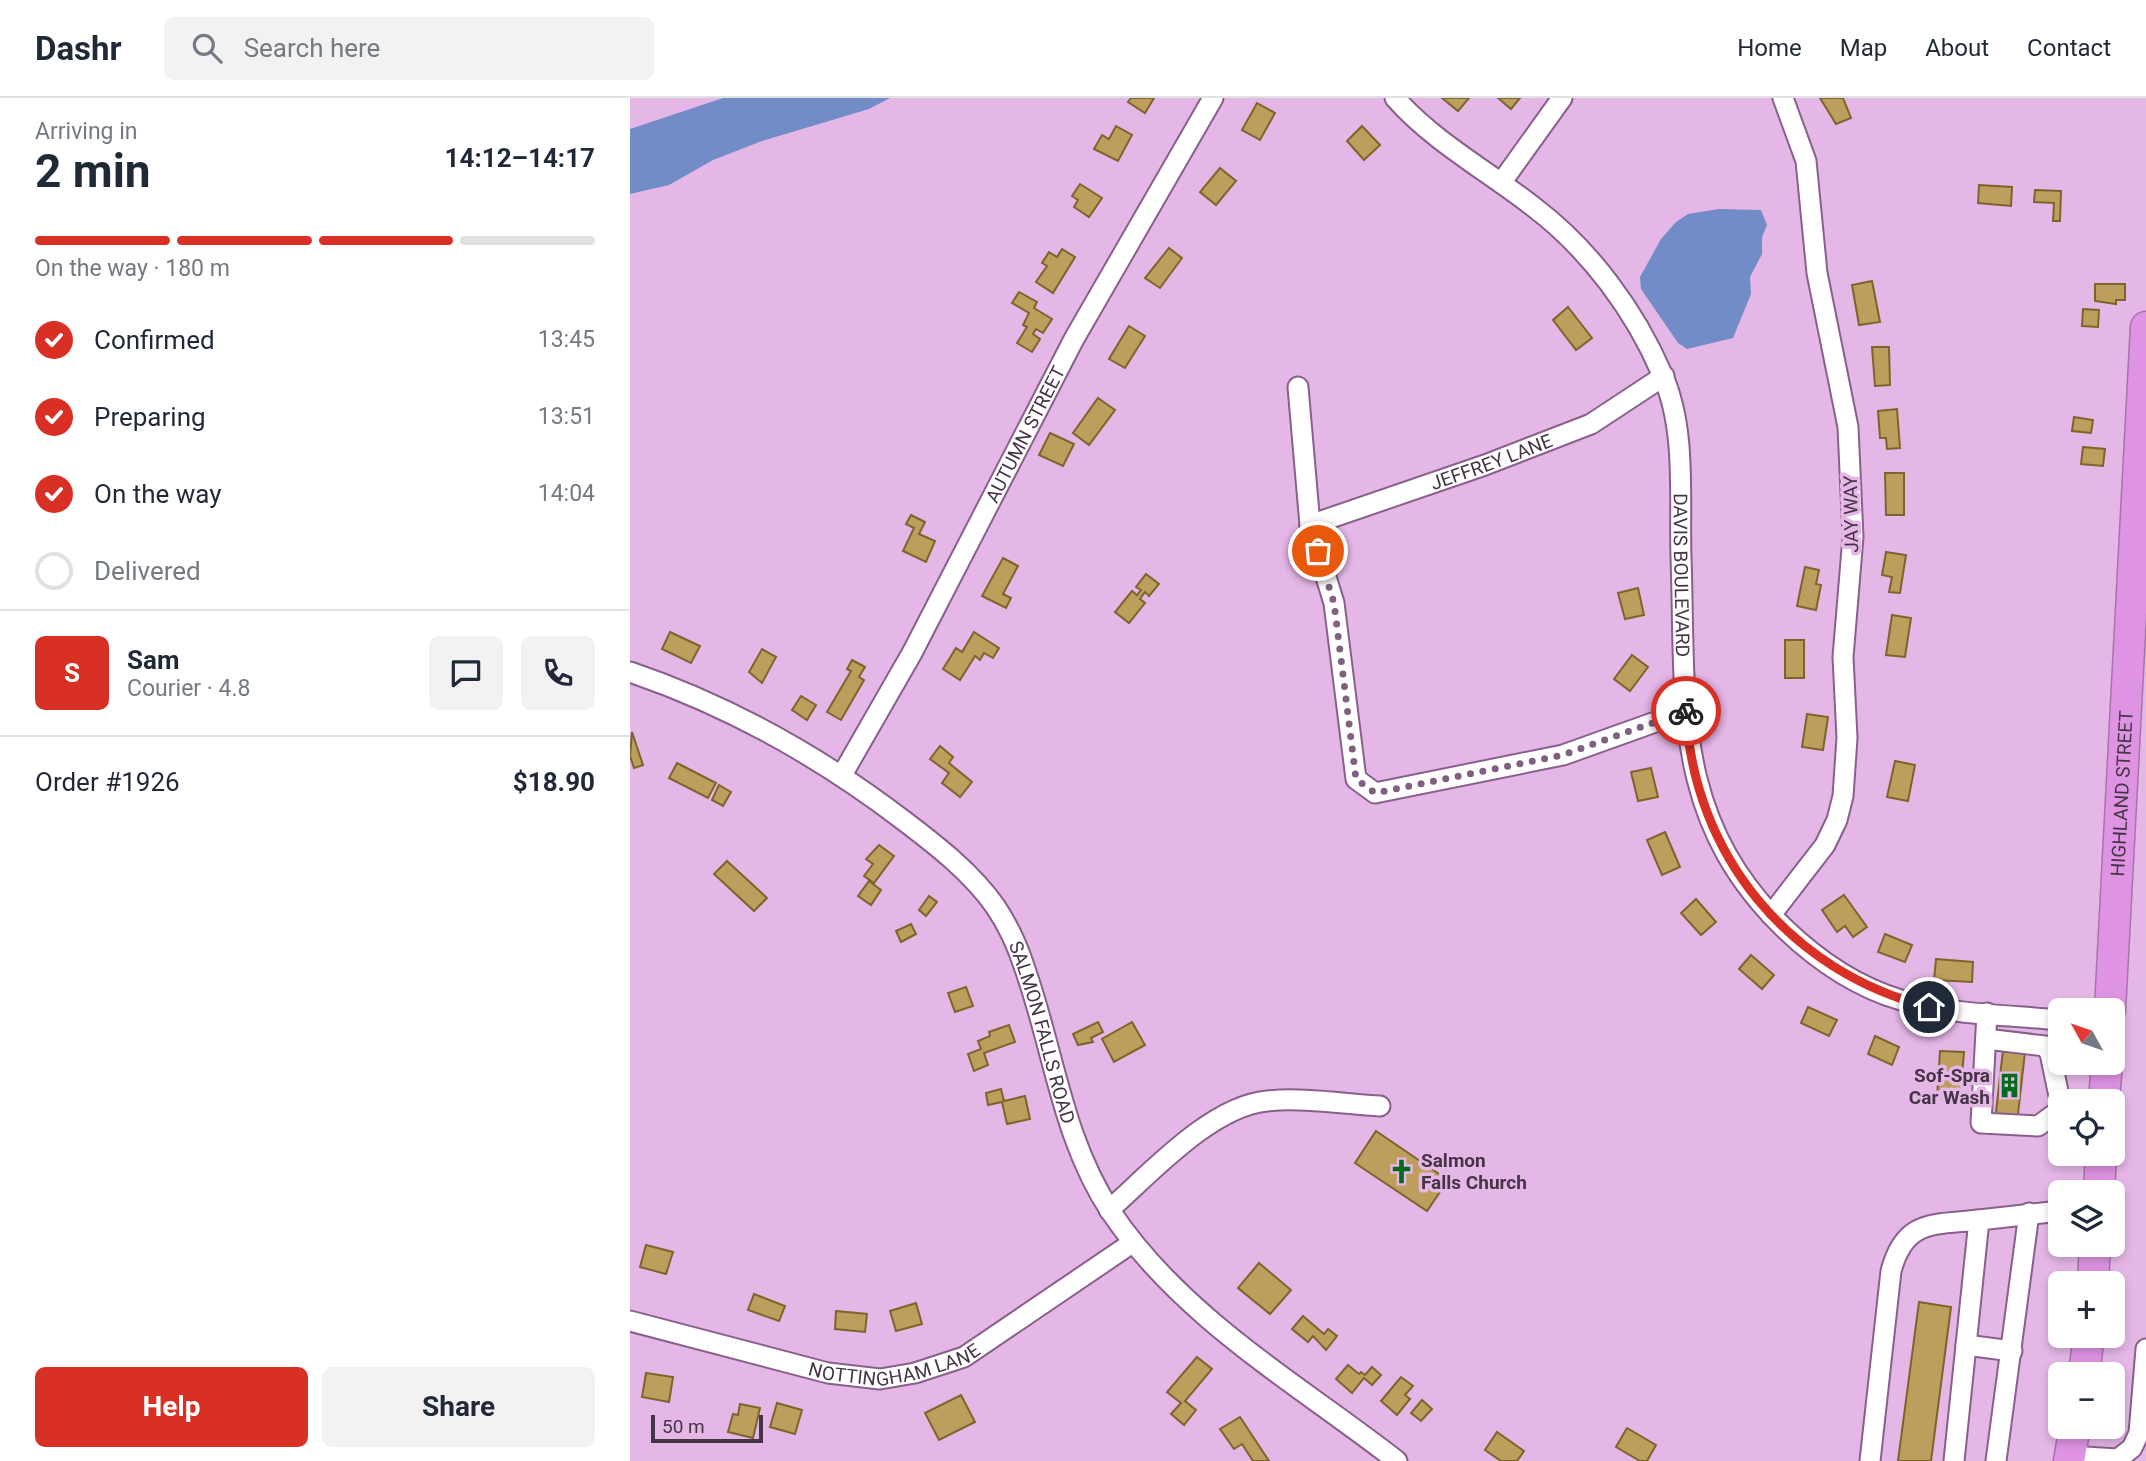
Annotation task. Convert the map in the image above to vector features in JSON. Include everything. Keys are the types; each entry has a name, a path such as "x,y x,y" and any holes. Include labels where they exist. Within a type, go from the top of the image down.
{"highway":[{"name":"HIGHLAND STREET","path":"2111,998 2145,387 2146,327"},
{"path":"2069,1458 2073,1439"}],"street":[{"name":"AUTUMN STREET","path":"842,775 912,653 1074,339 1213,98"},
{"name":"DAVIS BOULEVARD","path":"1395,98 1456,153 1501,183 1577,243 1634,323 1664,376 1677,439 1686,711 1694,776 1707,817 1729,860 1771,915 1832,966 1877,991 1929,1007 2048,1019"},
{"path":"1501,183 1562,98"},
{"name":"JAY WAY","path":"1771,915 1825,845 1837,820 1843,796 1847,738 1844,648 1853,537 1848,427 1817,272 1805,161 1783,98"},
{"name":"JEFFREY LANE","path":"1310,525 1485,465 1591,425 1664,376"},
{"path":"1298,387 1310,525 1334,603 1356,779 1375,793 1563,755 1686,711"},
{"name":"SALMON FALLS ROAD","path":"630,672 736,714 842,775 956,864 996,907 1026,970 1067,1119 1094,1184 1132,1243 1192,1305 1397,1461"},
{"path":"1987,1013 1981,1123 2038,1126 2048,1119"},
{"path":"1986,1039 2045,1046 2050,1053 2058,1089"},
{"path":"1110,1210 1163,1162 1230,1111 1266,1101 1380,1106"},
{"path":"1870,1461 1891,1271 1897,1249 1910,1235 1923,1227 2048,1212"},
{"path":"1996,1461 2029,1213"},
{"path":"1954,1461 1979,1220"},
{"name":"NOTTINGHAM LANE","path":"630,1321 828,1373 880,1380 915,1373 964,1357 1132,1243"},
{"path":"1966,1345 2012,1351"},
{"path":"2069,1458 2118,1459 2132,1448 2142,1415 2146,1349"}],"water":[{"path":"723,98 890,98 869,109 762,141 713,160 669,185 630,194 630,129"},
{"path":"1719,209 1761,210 1767,225 1762,237 1762,254 1750,277 1751,294 1733,338 1687,349 1678,343 1641,289 1640,277 1661,239 1676,222 1688,214"}],"building":[{"path":"1131,98 1154,98 1145,113 1128,102"},
{"path":"1442,98 1469,98 1458,111"},
{"path":"1498,98 1520,98 1511,109"},
{"path":"1820,98 1843,98 1851,118 1836,124"},
{"path":"1257,103 1275,113 1260,140 1242,130"},
{"path":"1116,126 1132,135 1118,161 1094,149 1102,135 1109,139"},
{"path":"1362,126 1380,145 1364,160 1347,141"},
{"path":"1220,168 1236,181 1216,205 1200,192"},
{"path":"1080,184 1102,198 1089,217 1074,207 1078,200 1072,196"},
{"path":"1979,185 2012,187 2011,206 1978,203"},
{"path":"2035,190 2061,191 2060,221 2053,221 2054,203 2034,202"},
{"path":"1169,248 1182,258 1160,288 1145,278"},
{"path":"1062,249 1075,257 1053,293 1036,282 1047,266 1042,263 1049,252 1057,257"},
{"path":"1872,281 1880,322 1859,325 1852,285"},
{"path":"2095,284 2125,284 2125,300 2116,300 2116,304 2095,301"},
{"path":"1019,292 1037,302 1034,308 1052,319 1043,333 1036,329 1033,334 1040,339 1032,352 1017,343 1027,327 1023,325 1029,313 1012,303"},
{"path":"1568,307 1592,338 1576,350 1553,320"},
{"path":"2083,309 2099,310 2098,327 2082,326"},
{"path":"1129,326 1145,336 1125,368 1109,359"},
{"path":"1872,347 1889,347 1890,385 1875,386"},
{"path":"1098,398 1115,410 1089,445 1073,433"},
{"path":"1897,409 1900,448 1887,449 1886,438 1880,438 1878,411"},
{"path":"2074,417 2093,420 2091,433 2072,431"},
{"path":"1050,433 1074,444 1063,466 1039,455"},
{"path":"2083,447 2105,449 2103,466 2081,464"},
{"path":"1885,473 1904,473 1904,515 1886,515"},
{"path":"911,515 925,522 919,534 935,541 926,562 903,551 914,528 906,524"},
{"path":"1886,552 1906,555 1900,593 1889,592 1892,577 1882,575"},
{"path":"1003,558 1018,566 1003,594 1011,598 1006,608 982,596"},
{"path":"1805,567 1819,570 1816,584 1821,585 1816,610 1797,606"},
{"path":"1146,574 1159,584 1149,596 1145,592 1140,599 1145,603 1129,623 1115,612 1132,591 1137,595 1141,590 1136,587"},
{"path":"1638,588 1644,615 1625,619 1618,593"},
{"path":"1892,615 1911,618 1905,657 1886,655"},
{"path":"670,632 700,646 691,663 662,649"},
{"path":"974,632 999,648 993,658 984,653 980,660 975,656 960,680 943,669 956,648 962,652"},
{"path":"1785,640 1804,640 1804,678 1785,678"},
{"path":"762,649 776,657 762,683 749,672"},
{"path":"1632,655 1648,667 1630,691 1614,679"},
{"path":"852,660 865,667 859,677 864,680 841,720 827,712 851,671 847,669"},
{"path":"801,696 816,705 807,720 792,710"},
{"path":"1807,714 1828,717 1823,750 1802,747"},
{"path":"632,732 643,765 634,768 630,756"},
{"path":"940,746 953,757 949,763 972,782 960,797 942,783 949,773 930,759"},
{"path":"1895,761 1915,765 1908,801 1887,797"},
{"path":"677,763 716,783 708,798 669,778"},
{"path":"1651,768 1658,797 1638,801 1631,772"},
{"path":"719,785 731,792 723,806 712,800"},
{"path":"1665,832 1680,867 1662,875 1647,840"},
{"path":"879,845 894,856 874,883 864,876 873,864 866,859"},
{"path":"727,861 767,898 754,911 714,874"},
{"path":"869,881 881,890 871,905 858,896"},
{"path":"1844,895 1867,927 1853,937 1845,926 1837,932 1822,910"},
{"path":"929,896 937,902 926,916 919,910"},
{"path":"1696,899 1716,922 1701,935 1681,913"},
{"path":"911,924 916,934 901,942 896,931"},
{"path":"1885,934 1912,945 1905,962 1878,952"},
{"path":"1751,955 1774,975 1762,989 1739,969"},
{"path":"1936,959 1973,962 1972,982 1934,980"},
{"path":"966,987 973,1006 955,1012 948,993"},
{"path":"1808,1007 1837,1020 1829,1036 1801,1023"},
{"path":"1098,1022 1103,1032 1091,1038 1093,1042 1078,1045 1073,1034"},
{"path":"1132,1022 1145,1045 1114,1062 1102,1039"},
{"path":"1009,1025 1015,1042 984,1053 988,1065 974,1071 968,1054 981,1049 978,1041 990,1036 989,1032"},
{"path":"1875,1036 1899,1047 1892,1065 1868,1054"},
{"name":"Sof-Spra Car Wash","path":"2003,1050 2025,1052 2017,1123 1995,1121"},
{"path":"1940,1051 1964,1052 1960,1098 1937,1097"},
{"path":"1001,1089 1004,1101 1025,1096 1030,1119 1007,1124 1002,1102 988,1105 986,1093"},
{"name":"Salmon Falls Church","path":"1376,1131 1448,1180 1427,1211 1355,1163"},
{"path":"646,1245 673,1252 666,1274 640,1267"},
{"path":"1259,1263 1291,1290 1270,1314 1238,1288"},
{"path":"754,1294 785,1306 779,1321 748,1310"},
{"path":"1919,1302 1951,1307 1931,1461 1898,1461"},
{"path":"916,1303 922,1324 896,1331 890,1311"},
{"path":"836,1311 867,1314 865,1332 835,1329"},
{"path":"1303,1316 1324,1334 1328,1329 1337,1336 1326,1350 1313,1336 1308,1342 1292,1329"},
{"path":"1197,1357 1212,1369 1185,1401 1196,1410 1184,1425 1171,1414 1181,1403 1167,1392"},
{"path":"1348,1365 1359,1374 1361,1372 1365,1375 1372,1367 1381,1375 1372,1385 1364,1378 1352,1393 1336,1379"},
{"path":"646,1373 673,1377 669,1402 642,1397"},
{"path":"1401,1377 1413,1386 1405,1395 1410,1399 1397,1415 1381,1401"},
{"path":"961,1395 975,1422 939,1440 925,1413"},
{"path":"1422,1400 1432,1409 1421,1421 1411,1413"},
{"path":"777,1403 802,1410 795,1434 770,1427"},
{"path":"740,1404 760,1408 753,1438 728,1432 733,1414 738,1415"},
{"path":"1240,1417 1269,1461 1253,1461 1242,1444 1234,1449 1220,1429"},
{"path":"1627,1428 1656,1445 1647,1461 1640,1461 1616,1447"},
{"path":"1497,1432 1524,1451 1517,1461 1501,1461 1485,1450"}],"way so far":[{"path":"1318,551 1334,603 1356,779 1375,793 1563,755 1686,711"}],"place":[{"name":"Sof-Spra Car Wash","path":"2010,1086"},
{"name":"Salmon Falls Church","path":"1401,1171"}],"route":[{"path":"1686,711 1694,776 1707,817 1729,860 1756,898 1791,934 1832,966 1877,991 1929,1007"}]}
